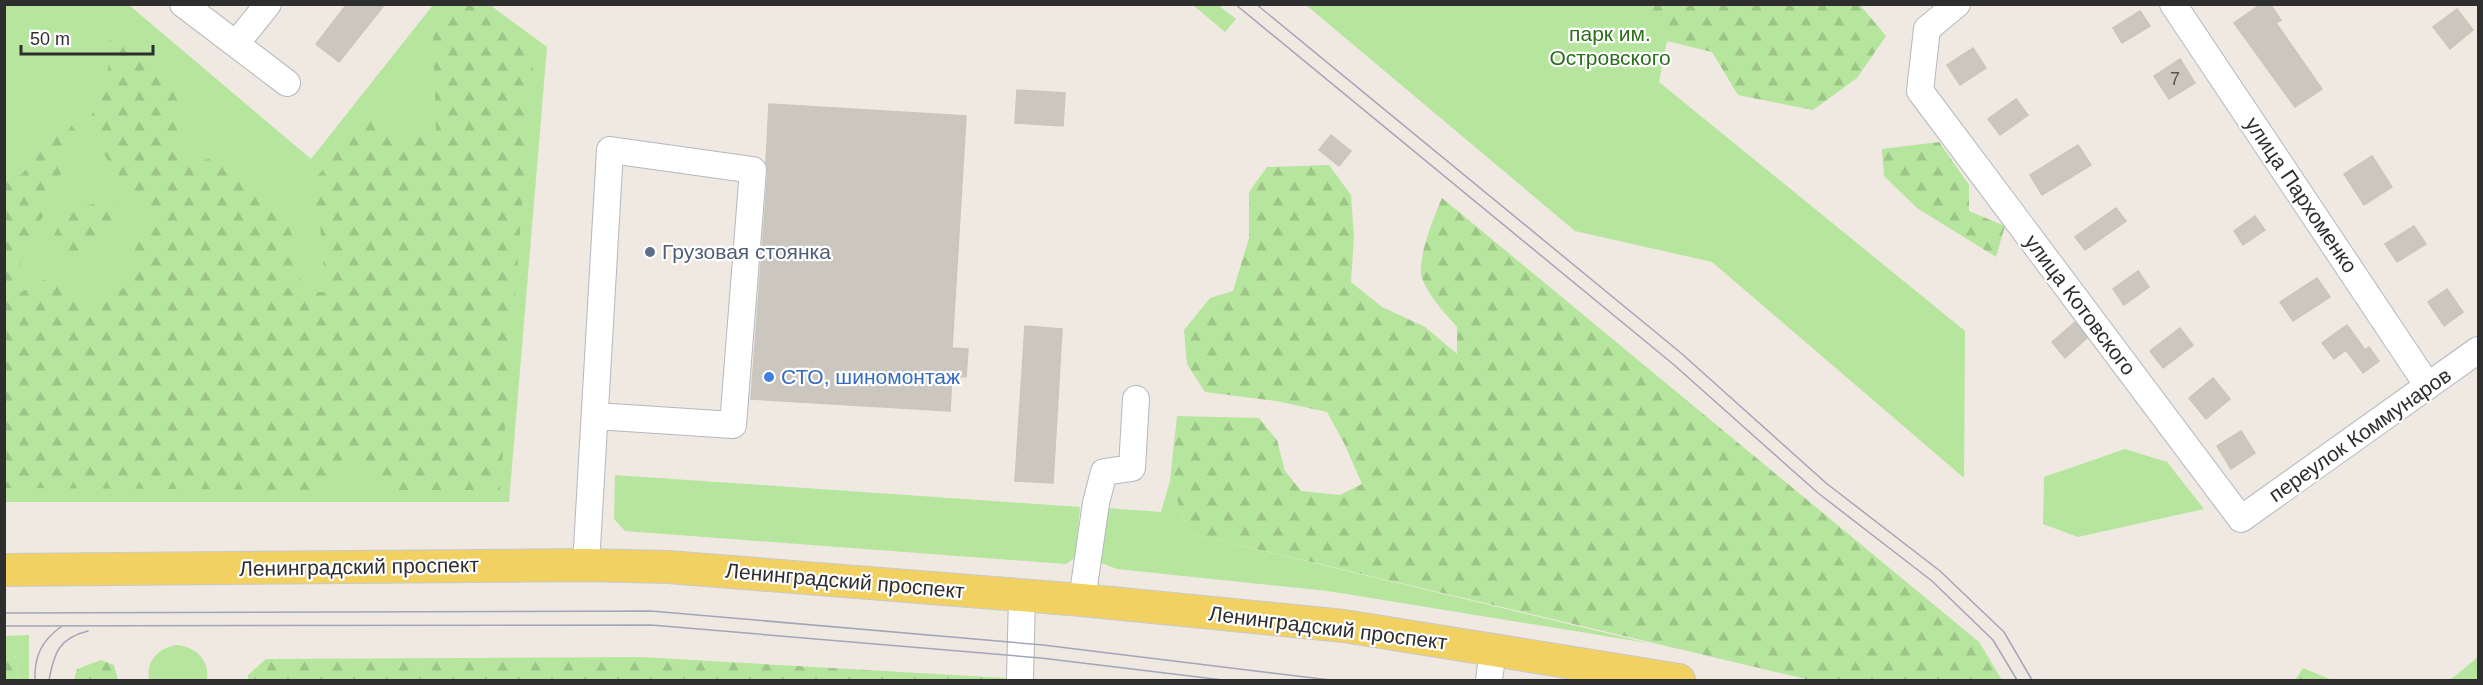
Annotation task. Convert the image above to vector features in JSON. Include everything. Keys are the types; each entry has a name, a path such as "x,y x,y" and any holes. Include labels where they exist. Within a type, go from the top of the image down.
{"main road":[{"name":"Ленинградский проспект","path":"4,570 586,565 668,567 1082,600 1344,626 1679,681"}],"street":[{"path":"183,4 287,83"},
{"path":"236,44 268,4"},
{"path":"1925,17 1957,4"},
{"name":"улица Пархоменко","path":"2173,4 2428,386"},
{"name":"улица Котовского","path":"1925,17 1920,91 2241,519"},
{"path":"586,565 610,150 753,170 733,425 596,416"},
{"name":"переулок Коммунаров","path":"2241,519 2478,350"},
{"path":"1082,600 1096,503 1104,472 1132,468 1136,399"},
{"path":"1020,681 1022,595"},
{"path":"1489,681 1493,649"}],"green space":[{"path":"461,4 473,5 534,52 500,490 377,490 362,463 346,458 335,463 332,490 5,488 5,302 42,280 72,281 84,322 135,277 128,246 130,229 149,219 85,127 97,105 107,77 109,40 127,38 151,68 172,78 185,93 181,150 201,161 220,156 281,205 294,240 303,292 326,292 319,214 310,184 330,162 350,133 376,115 407,139 436,130 433,33"},
{"path":"5,5 129,5 311,159 433,5 490,5 547,47 509,502 5,502"},
{"path":"1193,5 1218,5 1236,19 1225,32"},
{"name":"парк им. Островского","path":"1306,5 1639,5 1667,41 1659,82 1965,331 1964,478 1712,262 1575,231"},
{"path":"1639,5 1860,5 1886,36 1857,78 1813,110 1738,95 1712,52 1667,41"},
{"path":"69,123 79,134 63,161 57,195 40,221 5,297 5,181 22,174 42,149"},
{"path":"1939,142 1969,185 1969,211 2005,226 1996,257 1917,208 1884,176 1882,149"},
{"path":"1329,165 1351,195 1354,237 1351,282 1382,307 1425,327 1457,354 1457,327 1429,292 1421,270 1427,238 1442,198 1979,642 2002,680 1810,680 1189,533 1170,481 1177,416 1259,418 1277,440 1285,471 1301,491 1340,495 1362,484 1327,412 1277,401 1205,392 1187,364 1184,330 1210,298 1233,291 1249,238 1249,192 1267,167"},
{"path":"113,199 126,213 113,234 62,259 51,241 63,218 85,206"},
{"path":"2125,449 2167,462 2204,509 2078,537 2043,524 2044,477"},
{"path":"615,475 1080,507 1075,558 1066,564 625,531 614,519"},
{"path":"1170,481 1189,533 1648,643 1328,591 1117,569 1096,561 1106,508 1161,512"},
{"path":"29,635 29,680 18,680 15,651 5,651 5,636"},
{"path":"177,645 190,648 200,656 206,666 207,680 149,680 149,667 155,656 164,649"},
{"path":"5,651 15,651 18,680 5,680"},
{"path":"640,657 1006,678 1006,680 248,680 248,675 266,659"},
{"path":"2478,657 2478,680 2450,680"},
{"path":"101,660 114,665 118,680 74,680 77,669"},
{"path":"2303,668 2332,680 2295,680"}],"building":[{"path":"347,4 385,4 339,62 316,44"},
{"path":"2261,4 2270,4 2281,20 2276,23 2322,89 2295,107 2234,23"},
{"path":"2457,9 2473,30 2450,49 2433,27"},
{"path":"2140,11 2150,26 2122,43 2113,28"},
{"path":"1973,48 1986,68 1960,85 1947,65"},
{"path":"2180,59 2195,83 2169,99 2154,76"},
{"path":"1017,90 1065,93 1063,126 1015,123"},
{"path":"2016,99 2028,115 2000,135 1988,119"},
{"path":"769,104 966,116 952,348 968,349 966,377 952,376 950,411 751,399 768,171 766,163"},
{"path":"1331,135 1351,151 1339,166 1319,150"},
{"path":"2078,145 2091,165 2042,195 2030,175"},
{"path":"2372,156 2392,187 2364,205 2344,174"},
{"path":"2116,208 2126,221 2085,250 2075,237"},
{"path":"2255,216 2265,230 2243,245 2234,231"},
{"path":"2414,226 2426,244 2397,262 2385,244"},
{"path":"2138,271 2149,287 2124,305 2113,289"},
{"path":"2317,278 2330,297 2293,321 2280,302"},
{"path":"2447,289 2463,312 2444,326 2428,302"},
{"path":"2075,322 2087,338 2065,358 2052,342"},
{"path":"2347,325 2365,350 2369,347 2379,361 2363,373 2346,350 2334,359 2322,343"},
{"path":"1025,326 1062,329 1053,483 1015,481"},
{"path":"2180,328 2193,345 2163,368 2150,351"},
{"path":"2213,378 2230,399 2206,419 2189,398"},
{"path":"2241,431 2255,453 2231,469 2217,446"}],"tram line":[{"path":"1235,4 1673,364 1818,493 1932,581 1993,640 2017,680"},
{"path":"1256,4 1681,353 1826,483 1940,571 2004,632 2032,680"},
{"path":"4,613 651,611 1043,645 1330,680"},
{"path":"4,626 651,625 1041,658 1223,680"},
{"path":"35,680 36,663 41,649 49,637 62,626"},
{"path":"49,680 56,654 64,642 88,631"}],"place":[{"name":"Грузовая стоянка","path":"650,252"},
{"name":"СТО, шиномонтаж","path":"769,377"}]}
